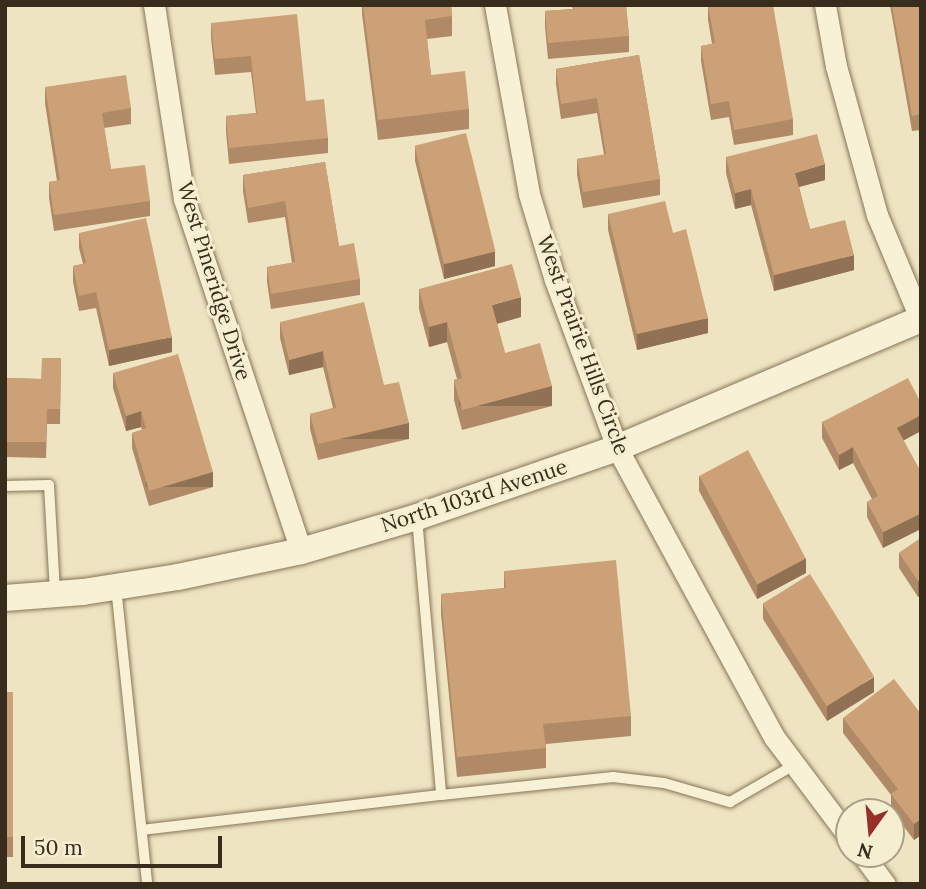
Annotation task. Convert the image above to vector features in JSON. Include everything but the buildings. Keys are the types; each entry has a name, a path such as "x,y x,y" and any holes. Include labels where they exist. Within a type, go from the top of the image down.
{"street":[{"name":"West Pineridge Drive","path":"155,5 184,199 301,551"},
{"name":"West Prairie Hills Circle","path":"495,5 529,194 555,280 617,448 774,737 835,818"},
{"path":"825,5 836,66 877,215 921,320"},
{"name":"North 103rd Avenue","path":"5,598 116,587 301,551 417,517 617,448 921,320"},
{"path":"873,868 886,884"}],"lane":[{"path":"5,486 48,485 55,594"},
{"path":"417,517 441,795"},
{"path":"116,587 147,884"},
{"path":"142,830 613,777 664,783 730,802 794,765"}]}
